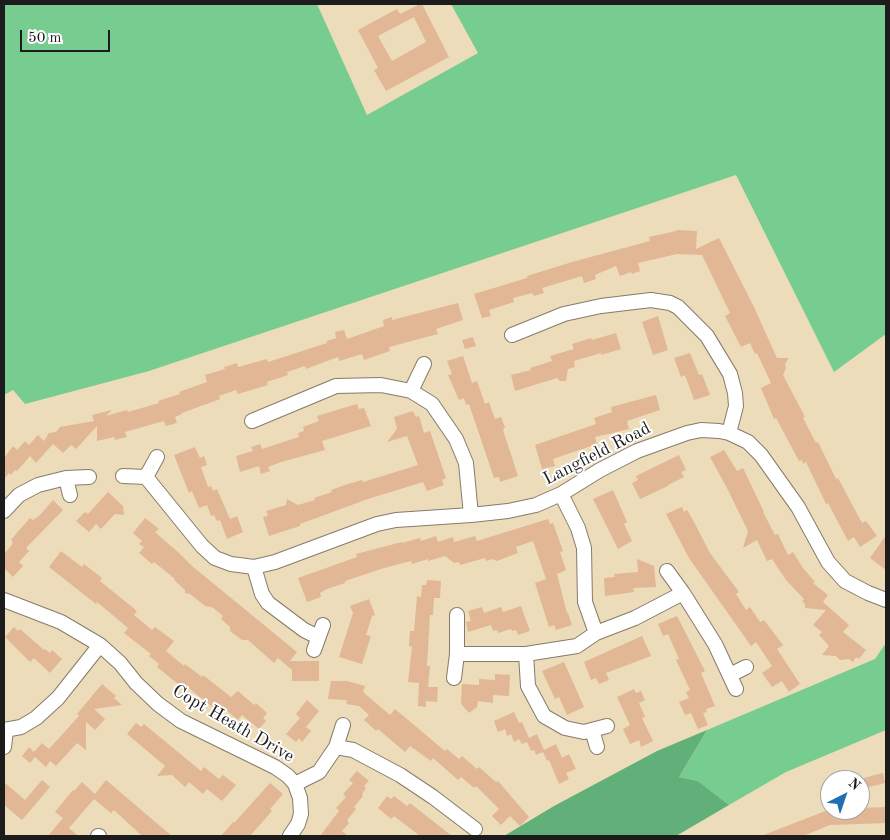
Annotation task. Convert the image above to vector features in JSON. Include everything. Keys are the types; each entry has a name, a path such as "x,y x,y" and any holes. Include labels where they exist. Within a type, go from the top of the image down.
{"street":[{"path":"512,335 564,314 601,306 652,300 670,303 678,307 707,336 730,374 736,406 729,433"},
{"path":"411,391 424,364"},
{"path":"252,421 336,386 380,385 411,391 432,404 456,439 466,462 471,515"},
{"name":"Langfield Road","path":"146,477 202,546 215,558 230,564 254,567 275,562 377,524 423,517 508,511 536,505 561,494 600,470 637,451 667,439 701,430 712,430 729,433 748,442 761,455 798,507 834,570 845,581 868,594 886,600"},
{"path":"123,476 146,477 157,457"},
{"path":"4,511 19,495 38,484 66,478 89,477"},
{"path":"66,478 70,495"},
{"path":"561,494 578,528 584,548 585,602 596,633"},
{"path":"254,567 262,594 268,603 304,630 319,637"},
{"path":"667,571 715,644 736,688"},
{"path":"458,654 526,654 577,646 596,633 635,618 683,593"},
{"name":"Copt Heath Drive","path":"4,600 61,622 100,645 120,663 136,683 158,704 181,721 275,768 296,784 300,798 301,814 291,836"},
{"path":"454,678 458,654 457,615"},
{"path":"4,747 5,730 21,727 36,718 58,698 100,645"},
{"path":"526,654 528,686 544,716 565,728 584,732 607,726"},
{"path":"730,675 746,667"},
{"name":"Copt Heath Drive","path":"296,784 319,772 336,747 343,726"},
{"path":"592,730 597,747"},
{"path":"336,747 353,750 400,775 433,797 467,814 474,829"}],"green space":[{"path":"4,4 317,4 367,115 478,53 451,4 886,4 886,334 834,372 736,175 149,371 25,404 13,390 4,395"},
{"path":"886,643 886,730 786,772 729,805 698,781 679,777 707,730 875,659"},
{"path":"707,730 679,777 698,781 729,805 676,836 504,836 554,806 657,751"}],"building":[{"path":"422,4 449,57 386,91 374,70 378,68 358,30 397,9 400,14","holes":["414,17 426,42 392,61 378,36"]},
{"path":"677,230 697,231 696,249 719,238 777,358 789,358 785,364 786,368 783,375 805,417 803,418 862,523 866,521 877,536 860,547 854,537 848,541 828,503 826,504 806,462 803,464 802,460 799,461 776,418 774,419 761,388 771,383 757,353 755,354 750,343 741,347 725,316 730,313 702,255 677,254 638,263 640,271 620,276 616,266 595,275 596,279 584,283 582,276 542,288 544,293 534,296 532,293 513,298 514,302 489,310 491,316 482,318 474,294 572,262 650,241 649,237"},
{"path":"458,303 463,320 436,329 438,334 389,347 390,351 364,360 362,354 339,361 338,357 306,369 305,366 287,372 288,375 267,382 268,385 238,394 236,390 219,396 220,399 175,417 177,423 166,426 164,421 125,432 127,437 115,440 114,437 97,441 97,426 76,449 71,445 63,453 53,444 36,463 30,456 17,471 15,470 11,475 9,473 4,479 4,458 13,446 17,450 25,441 29,445 38,435 44,441 49,433 56,432 60,427 94,421 92,415 112,410 106,416 159,403 158,401 207,382 205,375 225,369 224,367 237,363 238,367 267,359 268,362 327,343 327,341 336,338 335,332 344,330 347,339 384,326 383,320 392,317 392,320"},
{"path":"658,316 668,350 653,355 642,322"},
{"path":"616,333 621,349 574,361 575,367 568,369 566,381 560,381 557,378 515,391 511,375 531,370 530,368 552,361 550,356 574,349 572,344"},
{"path":"473,337 476,346 465,349 462,340"},
{"path":"690,353 699,375 702,374 710,395 694,400 685,375 681,377 674,358"},
{"path":"463,356 472,383 477,381 485,404 489,402 495,419 501,417 505,427 503,430 518,476 500,482 499,477 494,478 469,404 466,405 464,398 459,400 448,375 452,374 447,361"},
{"path":"656,395 660,410 627,421 629,429 595,437 597,444 553,459 555,466 542,469 535,445 596,424 594,418 612,412 611,407"},
{"path":"357,404 359,409 364,408 371,426 322,441 325,450 281,462 268,467 270,471 261,474 259,466 240,472 236,456 253,451 251,447 260,444 262,449 299,437 298,433 304,431 303,427 319,421 317,416"},
{"path":"413,411 416,417 419,416 424,433 430,431 446,478 442,480 444,485 427,491 423,482 368,499 269,536 263,517 268,516 266,511 286,505 287,499 298,505 315,500 314,498 345,485 362,480 363,482 418,465 407,436 387,442 397,429 394,417"},
{"path":"195,447 200,458 204,456 207,465 201,467 208,487 211,486 213,491 217,489 230,519 237,516 243,532 227,539 220,520 217,521 214,515 211,516 207,505 199,508 192,491 189,493 174,455"},
{"path":"724,450 737,471 743,468 763,512 775,535 778,534 788,555 793,552 815,582 813,583 828,595 823,602 849,625 843,632 866,650 859,659 856,657 853,662 849,659 840,660 836,656 822,655 829,646 819,635 822,632 813,625 826,610 805,608 805,604 802,601 804,599 786,580 772,559 767,561 757,540 743,548 748,531 710,457"},
{"path":"679,455 686,470 681,472 684,477 640,499 632,483 638,480 636,476"},
{"path":"613,490 627,522 624,524 632,541 618,549 593,499"},
{"path":"108,492 123,506 124,515 115,514 101,529 96,524 89,532 76,521 85,512 88,514"},
{"path":"53,500 63,510 26,548 29,551 19,562 23,566 13,577 4,568 4,554 13,542 11,540 30,518 33,520 39,516"},
{"path":"682,507 684,512 687,510 710,553 739,592 736,594 746,610 750,607 760,622 764,620 783,645 777,649 800,684 789,692 782,681 772,687 762,673 772,666 756,642 751,646 689,558 666,514"},
{"path":"145,518 159,529 155,532 192,566 297,652 290,661 319,661 319,681 292,681 292,670 278,658 274,663 248,640 242,640 230,631 230,627 221,619 223,616 212,607 205,606 190,594 185,593 185,590 175,579 139,553 144,547 139,544 142,541 133,533"},
{"path":"548,519 550,524 553,523 563,551 560,552 566,570 557,574 572,625 556,630 554,625 549,627 535,583 546,579 533,541 516,547 518,553 497,561 492,559 486,561 485,558 460,565 459,562 454,563 445,556 412,564 411,561 384,568 345,581 345,583 320,593 321,597 307,602 298,578 357,557 356,554 402,542 420,538 421,541 436,536 438,542 453,537 454,542 475,536 477,541"},
{"path":"886,535 886,570 870,558"},
{"path":"61,551 82,567 84,564 102,578 100,581 137,611 134,615 152,630 155,627 174,641 166,651 184,666 185,664 202,677 203,675 231,697 238,691 254,705 256,703 267,713 263,718 266,721 259,729 242,715 238,720 221,706 217,711 185,685 183,688 157,667 159,664 149,656 151,654 124,633 128,628 97,602 96,604 49,567"},
{"path":"637,559 654,566 656,587 633,588 634,592 605,596 604,578 615,577 614,574 638,572"},
{"path":"427,580 441,581 440,598 434,598 433,615 430,615 427,666 430,666 428,687 438,687 437,702 426,701 426,707 418,706 419,683 408,682 412,647 409,646 410,631 414,631 417,596 421,597 422,585 426,585"},
{"path":"369,599 375,615 372,616 366,635 371,636 362,664 339,657 353,613 350,606"},
{"path":"521,606 530,631 518,635 516,630 512,631 511,629 498,633 497,630 493,631 491,625 468,632 466,622 471,621 468,611 482,607 484,613 501,607 503,612"},
{"path":"677,616 705,671 701,673 715,706 706,709 707,712 703,713 708,725 698,729 691,713 685,715 679,702 689,698 686,692 690,690 676,660 679,659 668,634 663,636 658,624"},
{"path":"14,627 18,631 20,629 44,650 50,653 52,650 62,659 50,673 34,658 30,662 5,637"},
{"path":"642,636 651,656 606,673 609,680 599,684 596,678 591,680 584,662"},
{"path":"564,662 584,707 567,715 559,697 555,699 542,671"},
{"path":"495,674 510,675 509,696 493,695 493,703 478,701 477,707 469,713 461,704 462,684 479,685 479,679 495,680"},
{"path":"331,681 347,681 365,686 363,692 390,715 395,709 445,751 447,749 459,759 462,756 477,769 479,767 496,782 498,781 529,817 520,826 510,816 501,825 492,816 499,809 476,786 474,788 461,777 458,780 433,758 431,761 410,746 405,752 378,729 376,731 364,720 369,715 359,706 346,704 347,700 328,699"},
{"path":"102,684 116,696 114,698 122,705 94,709 105,719 95,730 86,722 86,750 77,743 56,766 50,761 46,767 35,757 30,763 22,756 29,747 34,752 42,743 49,749 79,716 77,714"},
{"path":"634,689 636,693 641,691 645,700 639,703 645,717 642,718 653,741 641,747 639,740 630,744 623,729 630,725 617,697"},
{"path":"307,700 319,711 306,727 311,731 302,742 299,738 296,742 286,734 300,718 296,714"},
{"path":"514,712 519,723 522,722 529,738 537,734 544,750 556,744 562,758 569,754 576,769 566,773 569,779 559,784 549,760 547,761 543,752 536,755 534,750 531,751 527,742 522,744 519,739 514,742 511,734 507,736 505,729 498,732 494,721"},
{"path":"136,723 141,727 144,724 201,771 204,767 219,779 223,775 236,785 222,801 207,789 203,794 189,782 185,787 172,775 157,776 165,766 127,734"},
{"path":"357,771 369,781 364,786 366,788 362,794 363,796 354,807 356,809 347,820 349,823 342,831 348,836 320,836 339,811 336,808 346,797 343,794 353,783 349,780"},
{"path":"883,773 885,783 870,787 870,776"},
{"path":"42,780 50,787 22,820 4,805 4,782 25,800"},
{"path":"106,780 172,836 142,836 114,810 111,813 94,799 69,828 78,836 48,836 63,818 55,812 73,790 82,782 95,794"},
{"path":"270,783 283,794 270,809 272,811 250,836 221,836 234,823"},
{"path":"387,796 391,799 394,796 407,806 410,803 452,836 420,836 394,816 391,819 378,808"},
{"path":"886,807 886,823 830,825 803,836 761,836 820,813 820,820 870,820 870,808"}]}
